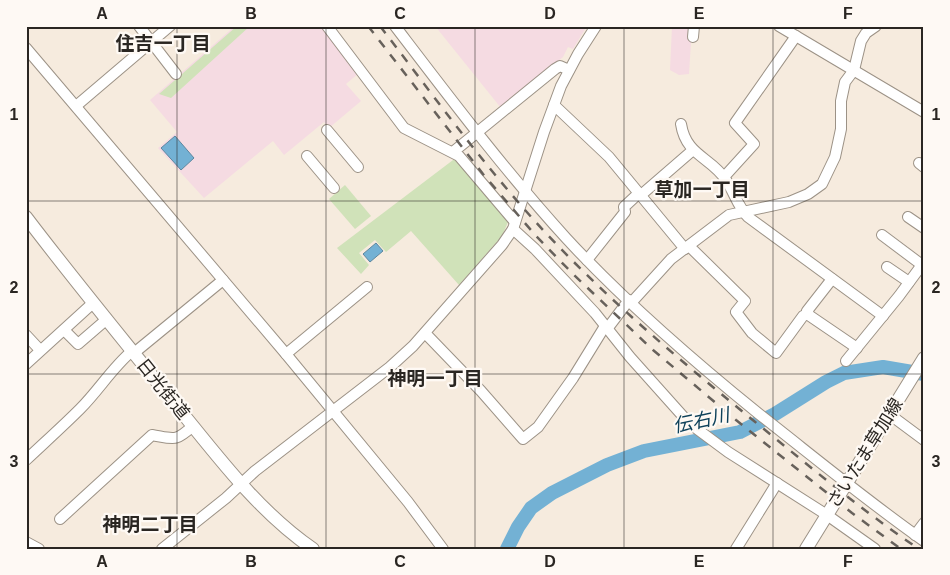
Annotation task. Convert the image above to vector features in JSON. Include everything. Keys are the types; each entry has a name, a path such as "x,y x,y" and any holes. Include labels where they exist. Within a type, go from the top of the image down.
{"main road":[{"name":"日光街道","path":"27,220 241,484 268,513 313,549"},
{"name":"さいたま草加線","path":"806,549 923,359"}],"street":[{"path":"139,26 176,74"},
{"path":"76,106 170,26"},
{"path":"327,26 404,128 459,156 514,226 689,422 719,446 827,514 875,549"},
{"path":"395,26 477,134 525,191 587,260 630,301 703,368 846,484 919,538 924,524"},
{"path":"162,549 333,410 390,367 425,333 502,245 514,226 554,105 569,70 596,26"},
{"path":"779,26 924,112"},
{"path":"425,333 481,391 523,439 538,427 606,327 671,259 729,214 790,202 808,194 822,184 835,156 842,130 840,101 845,82 854,70 861,41 866,33 876,26"},
{"path":"724,177 754,144 735,123 796,36"},
{"path":"26,48 333,410 444,549"},
{"path":"453,152 555,69 560,66 569,70"},
{"path":"554,105 609,157 687,248 745,301 736,312 752,333 776,353 802,316 808,314"},
{"path":"681,124 683,134 693,150 713,165 724,177 743,212 883,316"},
{"path":"327,130 358,167"},
{"path":"587,260 625,212 624,208 693,150"},
{"path":"307,156 334,188"},
{"path":"908,217 924,228"},
{"path":"846,361 923,263 882,235"},
{"path":"887,266 909,282"},
{"path":"808,314 807,311 832,279"},
{"path":"26,460 80,409 98,390 117,364 223,280"},
{"path":"286,354 367,287"},
{"path":"26,364 93,303"},
{"path":"808,314 857,348"},
{"path":"64,330 78,344 106,319"},
{"path":"26,335 40,350"},
{"path":"889,414 924,440"},
{"path":"60,519 152,435 174,439 180,437 193,426"},
{"path":"736,549 777,483"},
{"path":"26,542 39,549"}],"shaded area":[{"path":"235,26 323,26 359,73 346,84 361,101 329,128 324,122 284,155 273,141 204,198 158,148 177,132 150,100"},
{"path":"435,26 587,26 573,49 568,47 563,57 501,108"},
{"path":"672,26 692,27 689,74 679,75 670,70"}],"green space":[{"path":"237,26 250,26 171,98 159,94"},
{"path":"250,26 271,26 266,29"},
{"path":"457,157 508,222 502,236 459,285 411,231 386,252 375,240 359,253 369,265 361,274 337,248"},
{"path":"345,185 371,216 355,229 329,199"}],"water":[{"path":"175,136 194,158 181,170 161,148"},
{"path":"376,243 383,251 370,262 363,254"}],"waterway":[{"name":"伝右川","path":"507,549 518,527 531,508 552,493 607,465 644,451 740,432 775,414 844,373 883,367 924,374"}],"railway":[{"path":"368,26 483,174 536,236 574,275 653,350 736,420 852,513 901,549"},
{"path":"380,26 500,181 543,230 593,281 672,353 754,421 856,503 919,549"}],"district":[{"name":"住吉一丁目","path":"163,43"},
{"name":"草加一丁目","path":"702,189"},
{"name":"神明一丁目","path":"435,378"},
{"name":"神明二丁目","path":"150,524"}]}
